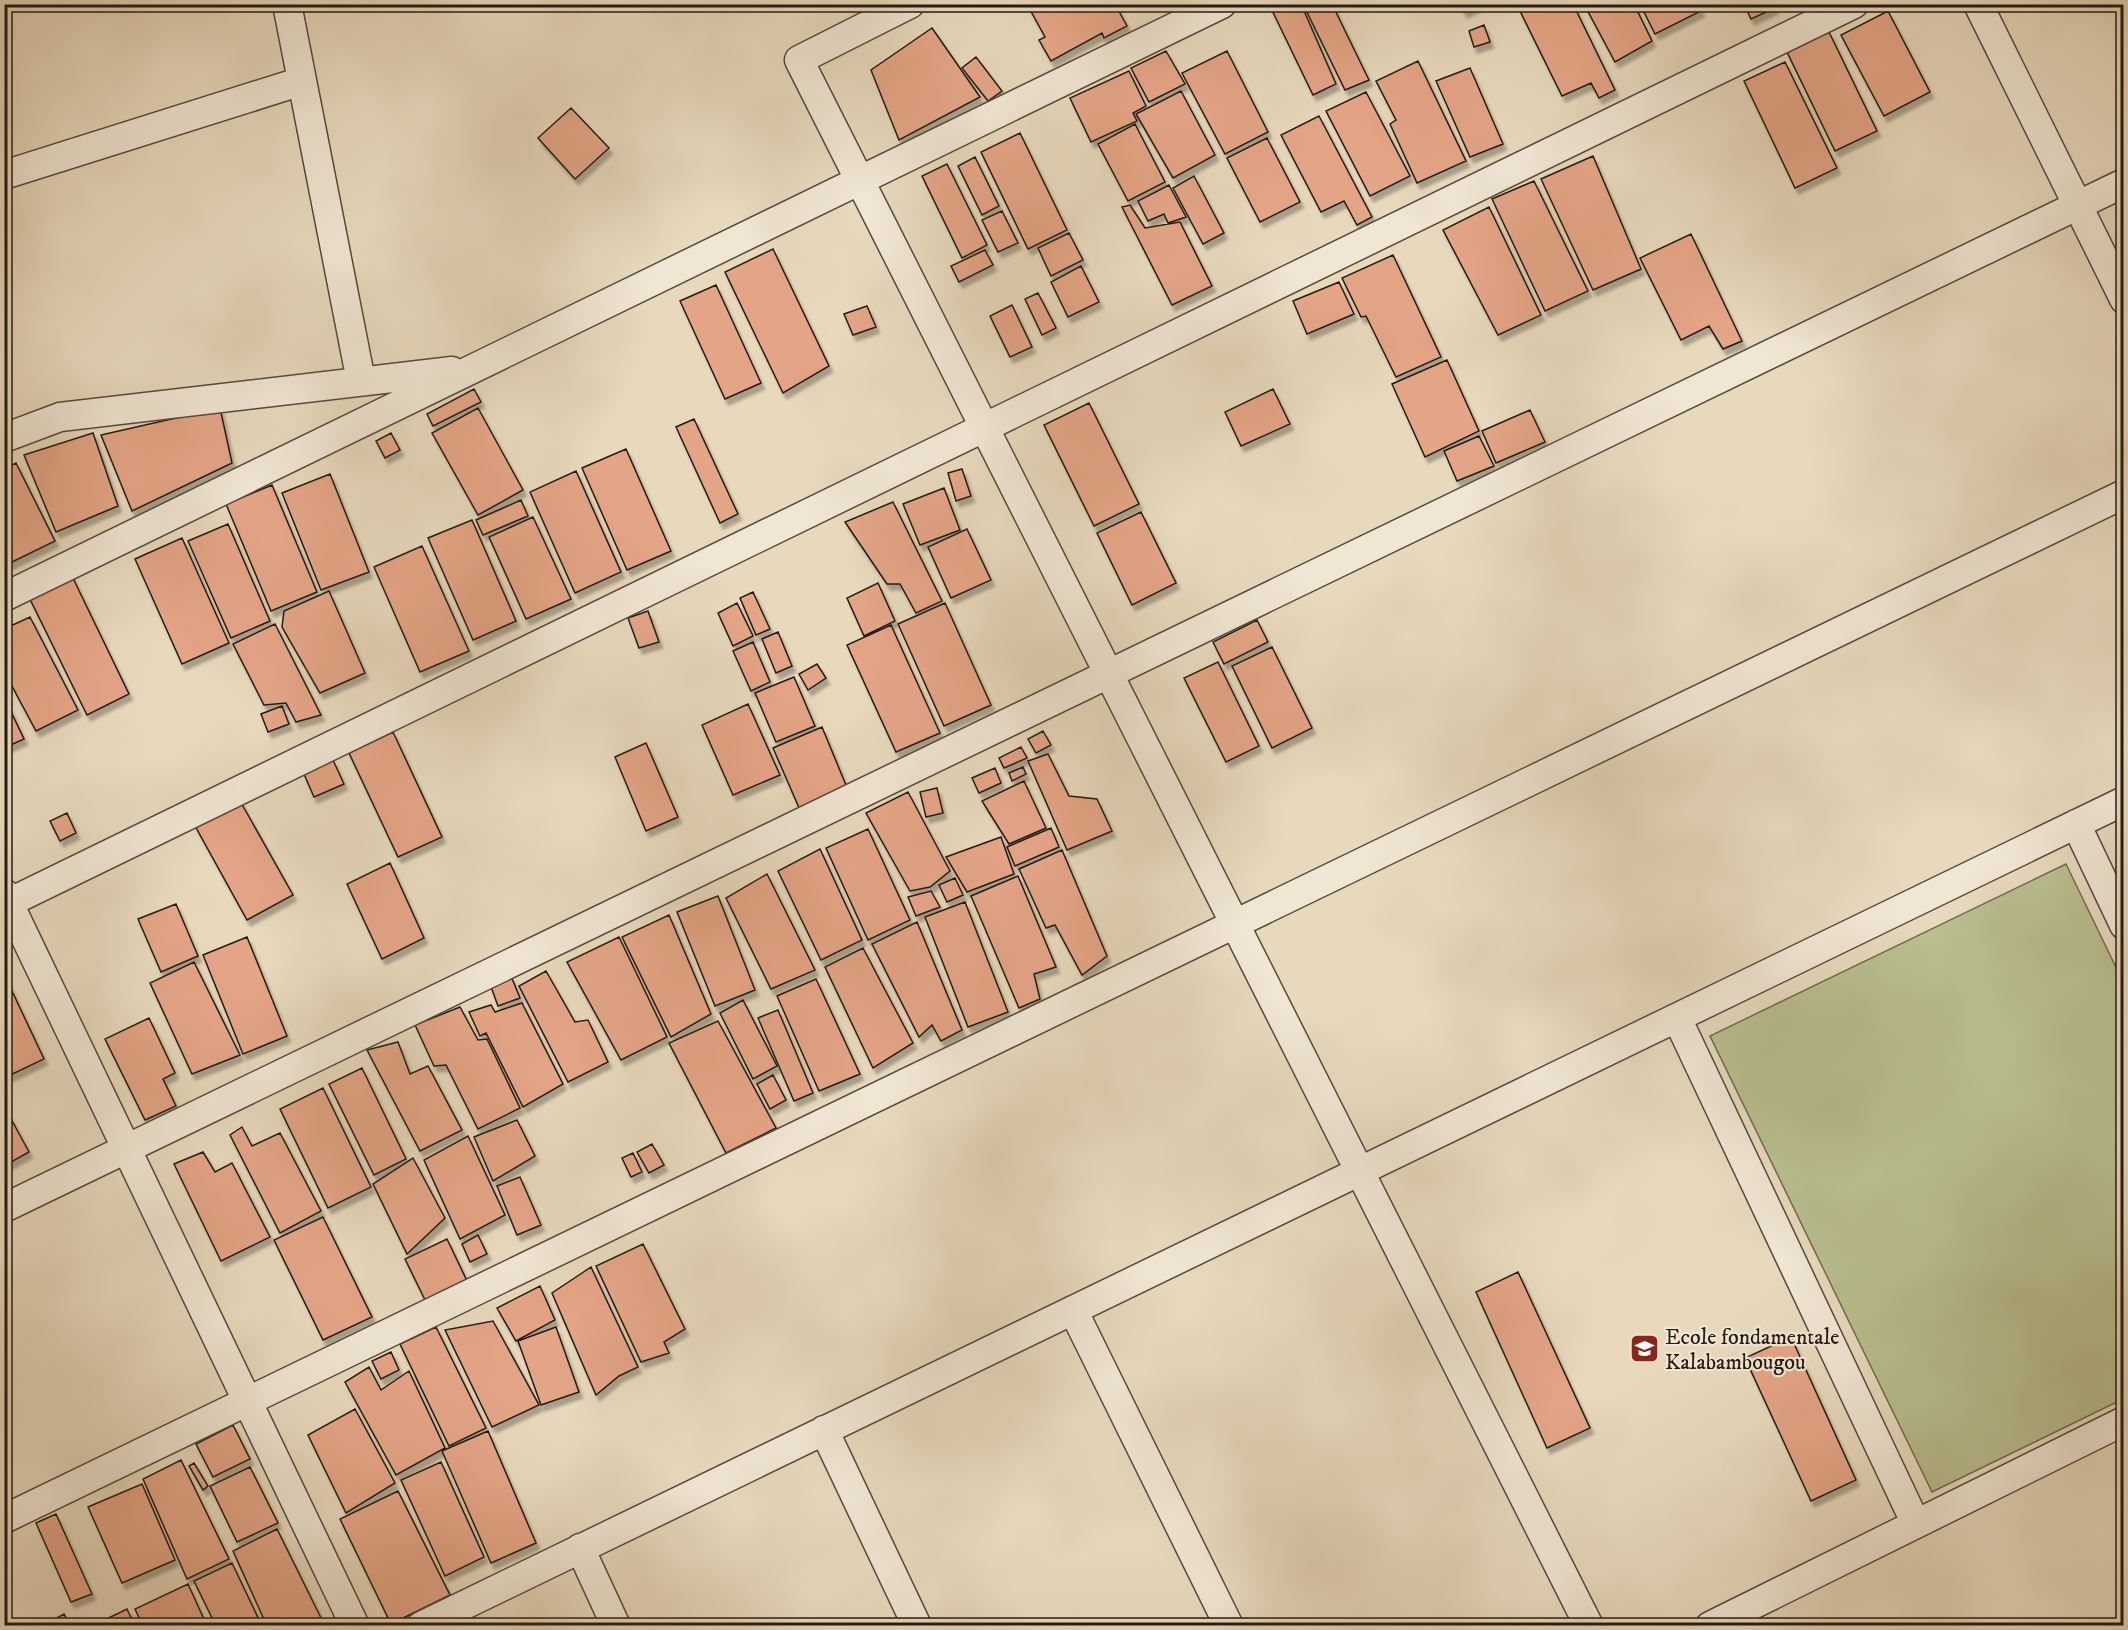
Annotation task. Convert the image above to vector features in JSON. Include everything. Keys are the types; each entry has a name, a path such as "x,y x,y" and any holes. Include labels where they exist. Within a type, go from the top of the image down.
{"street":[{"path":"287,4 361,381"},
{"path":"910,4 799,60 1589,1626"},
{"path":"4,597 1222,4"},
{"path":"355,1626 6,900 985,428 1854,4"},
{"path":"1978,4 2124,299"},
{"path":"4,175 302,81"},
{"path":"4,1208 2124,183"},
{"path":"4,438 60,417 475,368"},
{"path":"4,1519 2124,494"},
{"path":"421,1626 2124,801"},
{"path":"2076,824 2124,925"},
{"path":"1677,1018 1916,1524"},
{"path":"1073,1310 1229,1626"},
{"path":"1710,1626 2124,1421"},
{"path":"824,1430 917,1626"},
{"path":"580,1548 616,1626"}],"green space":[{"path":"2066,864 2123,982 2123,1399 1932,1492 1710,1036"}],"building":[{"path":"1027,4 1115,4 1127,26 1104,38 1102,33 1051,61 1039,40 1045,37"},
{"path":"1269,4 1301,4 1336,84 1313,95"},
{"path":"1303,4 1332,4 1369,80 1345,90"},
{"path":"1460,4 1480,4 1464,12"},
{"path":"1536,4 1573,4 1615,90 1599,98 1591,83 1562,96 1520,11"},
{"path":"1584,4 1634,4 1652,41 1615,62"},
{"path":"1640,4 1698,4 1701,11 1655,34"},
{"path":"1744,4 1773,4 1775,8 1751,19"},
{"path":"1888,11 1930,92 1884,116 1841,35"},
{"path":"1484,25 1490,42 1474,47 1469,31"},
{"path":"932,28 980,97 899,140 871,70"},
{"path":"1829,32 1877,131 1835,151 1787,52"},
{"path":"1166,51 1185,84 1149,102 1131,68"},
{"path":"1227,51 1268,132 1225,154 1182,73"},
{"path":"976,57 1002,91 988,101 962,68"},
{"path":"1418,61 1466,161 1417,183 1390,124 1396,120 1376,81"},
{"path":"1785,62 1837,168 1795,188 1744,81"},
{"path":"1470,68 1503,144 1470,157 1436,81"},
{"path":"1129,71 1146,106 1133,113 1137,121 1091,142 1070,98"},
{"path":"1181,91 1215,155 1173,178 1136,114"},
{"path":"1366,92 1410,176 1370,196 1326,111"},
{"path":"571,108 609,148 575,179 538,138"},
{"path":"1319,116 1372,217 1357,225 1344,201 1321,212 1281,135"},
{"path":"1135,124 1165,182 1128,201 1098,144"},
{"path":"1020,133 1067,230 1028,249 981,152"},
{"path":"1267,138 1300,202 1260,222 1227,158"},
{"path":"1593,156 1641,269 1593,290 1541,179"},
{"path":"975,157 999,206 982,215 958,166"},
{"path":"947,164 987,245 962,258 922,176"},
{"path":"1194,176 1224,233 1203,244 1173,188"},
{"path":"1534,181 1588,291 1545,311 1492,199"},
{"path":"1169,185 1186,217 1168,223 1164,214 1148,221 1138,201"},
{"path":"1130,205 1145,228 1180,222 1212,286 1172,305 1122,207"},
{"path":"1489,207 1541,315 1498,335 1443,230"},
{"path":"1002,211 1018,243 998,252 982,220"},
{"path":"1069,233 1083,260 1051,276 1038,248"},
{"path":"1691,234 1742,341 1723,349 1709,326 1681,340 1640,258"},
{"path":"773,249 829,366 783,393 725,272"},
{"path":"985,250 993,265 959,282 951,266"},
{"path":"1393,255 1441,357 1396,377 1366,316 1361,317 1342,278"},
{"path":"1081,266 1099,302 1068,317 1051,282"},
{"path":"1339,282 1354,314 1307,334 1293,301"},
{"path":"716,285 761,383 725,399 680,301"},
{"path":"1038,293 1056,328 1042,335 1025,299"},
{"path":"1012,305 1032,347 1010,357 990,316"},
{"path":"867,306 876,327 853,335 844,314"},
{"path":"1447,360 1479,431 1425,457 1392,384"},
{"path":"474,389 481,402 433,426 427,414"},
{"path":"1273,389 1290,424 1241,446 1225,412"},
{"path":"1089,403 1139,504 1094,526 1044,425"},
{"path":"220,408 232,463 132,511 101,435"},
{"path":"478,408 523,490 478,515 432,433"},
{"path":"1530,410 1545,442 1496,463 1482,431"},
{"path":"694,419 738,514 720,523 676,427"},
{"path":"93,433 118,506 56,532 24,455"},
{"path":"391,433 400,450 385,458 376,441"},
{"path":"1479,436 1494,466 1457,481 1444,451"},
{"path":"626,449 671,551 627,570 582,468"},
{"path":"16,463 55,541 4,566 4,469"},
{"path":"962,469 971,496 956,501 948,473"},
{"path":"576,471 621,572 575,593 530,492"},
{"path":"330,474 369,572 321,590 282,493"},
{"path":"272,485 317,592 271,611 226,504"},
{"path":"944,488 960,530 920,545 903,504"},
{"path":"521,500 528,516 483,535 476,520"},
{"path":"893,502 942,601 916,613 900,584 887,584 845,522"},
{"path":"1141,512 1176,583 1132,605 1097,533"},
{"path":"533,517 571,599 526,619 489,537"},
{"path":"472,520 516,621 473,640 428,538"},
{"path":"228,524 270,621 231,638 188,541"},
{"path":"967,529 991,580 951,598 928,547"},
{"path":"182,538 229,643 182,664 135,559"},
{"path":"422,546 469,651 420,672 374,567"},
{"path":"70,572 129,694 87,715 27,593"},
{"path":"878,583 895,621 864,636 847,598"},
{"path":"329,591 365,673 320,693 282,627 284,611"},
{"path":"753,592 770,629 756,635 740,598"},
{"path":"737,603 753,636 733,646 718,613"},
{"path":"945,603 991,705 944,726 898,624"},
{"path":"648,611 659,642 639,648 628,618"},
{"path":"30,617 78,710 36,731 4,671 4,629"},
{"path":"1257,620 1268,642 1224,664 1213,642"},
{"path":"275,624 321,715 296,722 286,703 264,705 233,644"},
{"path":"891,625 940,733 896,752 847,645"},
{"path":"778,632 792,666 776,673 762,639"},
{"path":"753,642 770,682 751,691 733,651"},
{"path":"1272,647 1312,728 1272,748 1232,666"},
{"path":"1218,662 1259,746 1226,762 1184,678"},
{"path":"817,664 826,678 808,690 799,674"},
{"path":"794,677 815,726 776,742 755,693"},
{"path":"4,697 24,739 4,748"},
{"path":"748,704 780,775 733,795 702,725"},
{"path":"282,706 289,724 268,732 261,714"},
{"path":"822,727 848,790 800,810 773,748"},
{"path":"1043,731 1051,745 1036,753 1028,739"},
{"path":"393,732 442,837 398,857 349,753"},
{"path":"646,743 678,817 646,831 615,757"},
{"path":"1021,747 1027,758 1004,768 999,758"},
{"path":"1048,754 1069,796 1097,799 1112,831 1067,850 1028,761"},
{"path":"333,760 344,784 314,797 304,774"},
{"path":"1023,767 1026,774 1012,781 1009,773"},
{"path":"995,768 1001,783 979,793 972,778"},
{"path":"1024,781 1046,828 1009,844 982,801"},
{"path":"937,788 943,813 926,817 920,792"},
{"path":"908,792 950,871 930,887 910,891 866,813"},
{"path":"239,799 293,895 247,920 194,824"},
{"path":"67,813 76,833 60,841 50,821"},
{"path":"1051,828 1059,847 1015,866 1007,847"},
{"path":"868,829 910,920 868,940 826,848"},
{"path":"1001,837 1014,874 967,892 946,857"},
{"path":"820,849 862,940 821,960 778,871"},
{"path":"1062,850 1107,956 1082,975 1055,925 1046,928 1019,869"},
{"path":"390,863 424,938 382,959 347,884"},
{"path":"767,874 815,970 771,989 726,898"},
{"path":"1018,876 1056,967 1034,974 1040,999 1019,1008 971,896"},
{"path":"955,878 963,895 947,902 939,885"},
{"path":"931,891 940,907 916,916 908,897"},
{"path":"718,896 755,990 715,1006 677,912"},
{"path":"965,902 1008,1012 968,1027 925,917"},
{"path":"176,904 198,956 161,972 138,919"},
{"path":"669,915 711,1014 671,1037 622,937"},
{"path":"917,922 962,1030 941,1041 932,1025 919,1037 872,944"},
{"path":"247,937 287,1036 243,1054 203,955"},
{"path":"619,937 667,1037 621,1060 567,962"},
{"path":"863,948 913,1043 873,1068 825,967"},
{"path":"194,962 240,1055 192,1074 150,983"},
{"path":"546,971 575,1022 588,1020 608,1062 568,1082 519,986"},
{"path":"4,974 44,1059 4,1078"},
{"path":"511,976 520,998 498,1006 490,984"},
{"path":"816,979 860,1074 819,1091 777,996"},
{"path":"743,1000 777,1066 753,1079 720,1013"},
{"path":"522,1003 563,1084 523,1107 486,1033 480,1036 469,1012 491,1005 495,1012"},
{"path":"460,1007 478,1040 487,1039 520,1108 478,1129 446,1065 434,1066 415,1025"},
{"path":"778,1010 813,1093 794,1101 758,1018"},
{"path":"149,1018 175,1073 163,1079 176,1106 145,1120 105,1039"},
{"path":"718,1021 776,1128 726,1153 669,1043"},
{"path":"398,1042 410,1074 428,1066 462,1130 420,1151 367,1050"},
{"path":"362,1068 406,1159 374,1175 329,1084"},
{"path":"773,1075 786,1100 770,1109 757,1084"},
{"path":"323,1088 371,1187 328,1208 280,1109"},
{"path":"4,1106 29,1152 4,1166"},
{"path":"517,1120 535,1156 493,1181 474,1137"},
{"path":"242,1127 252,1146 280,1133 321,1211 280,1233 230,1135"},
{"path":"468,1136 505,1215 460,1239 424,1160"},
{"path":"652,1144 664,1165 649,1173 637,1152"},
{"path":"203,1152 215,1172 232,1163 270,1237 221,1261 174,1164"},
{"path":"633,1153 642,1172 631,1177 622,1158"},
{"path":"413,1158 445,1218 407,1254 373,1184"},
{"path":"520,1177 541,1225 517,1235 497,1186"},
{"path":"323,1217 372,1317 323,1340 274,1240"},
{"path":"478,1235 487,1254 470,1262 462,1244"},
{"path":"447,1239 468,1283 427,1304 405,1259"},
{"path":"643,1244 685,1329 664,1342 669,1353 641,1362 596,1266"},
{"path":"591,1267 638,1367 619,1376 596,1395 552,1293"},
{"path":"1518,1272 1590,1428 1547,1448 1476,1292"},
{"path":"540,1286 555,1320 516,1341 497,1308"},
{"path":"493,1321 539,1405 492,1427 445,1330"},
{"path":"436,1327 486,1428 449,1446 400,1344"},
{"path":"556,1327 579,1392 541,1405 518,1341"},
{"path":"1791,1337 1856,1480 1811,1501 1745,1358"},
{"path":"391,1352 399,1370 381,1379 372,1361"},
{"path":"369,1367 381,1390 409,1371 445,1448 396,1475 345,1382"},
{"path":"355,1409 395,1483 346,1513 308,1435"},
{"path":"233,1425 250,1459 213,1477 196,1444"},
{"path":"488,1431 536,1543 491,1563 442,1451"},
{"path":"181,1460 229,1559 187,1579 143,1479"},
{"path":"441,1462 484,1557 445,1576 401,1480"},
{"path":"194,1463 208,1486 203,1490 189,1466"},
{"path":"250,1467 278,1523 237,1542 210,1486"},
{"path":"142,1484 175,1560 122,1583 88,1507"},
{"path":"398,1491 450,1595 391,1624 340,1519"},
{"path":"56,1514 92,1594 71,1602 36,1523"},
{"path":"277,1529 325,1626 267,1626 233,1551"},
{"path":"232,1563 262,1626 216,1626 194,1581"},
{"path":"188,1584 207,1626 143,1626 135,1609"},
{"path":"127,1609 135,1626 92,1626"},
{"path":"64,1614 71,1626 42,1626"}],"place":[{"name":"Ecole fondamentale Kalabambougou","path":"1644,1349"}]}
